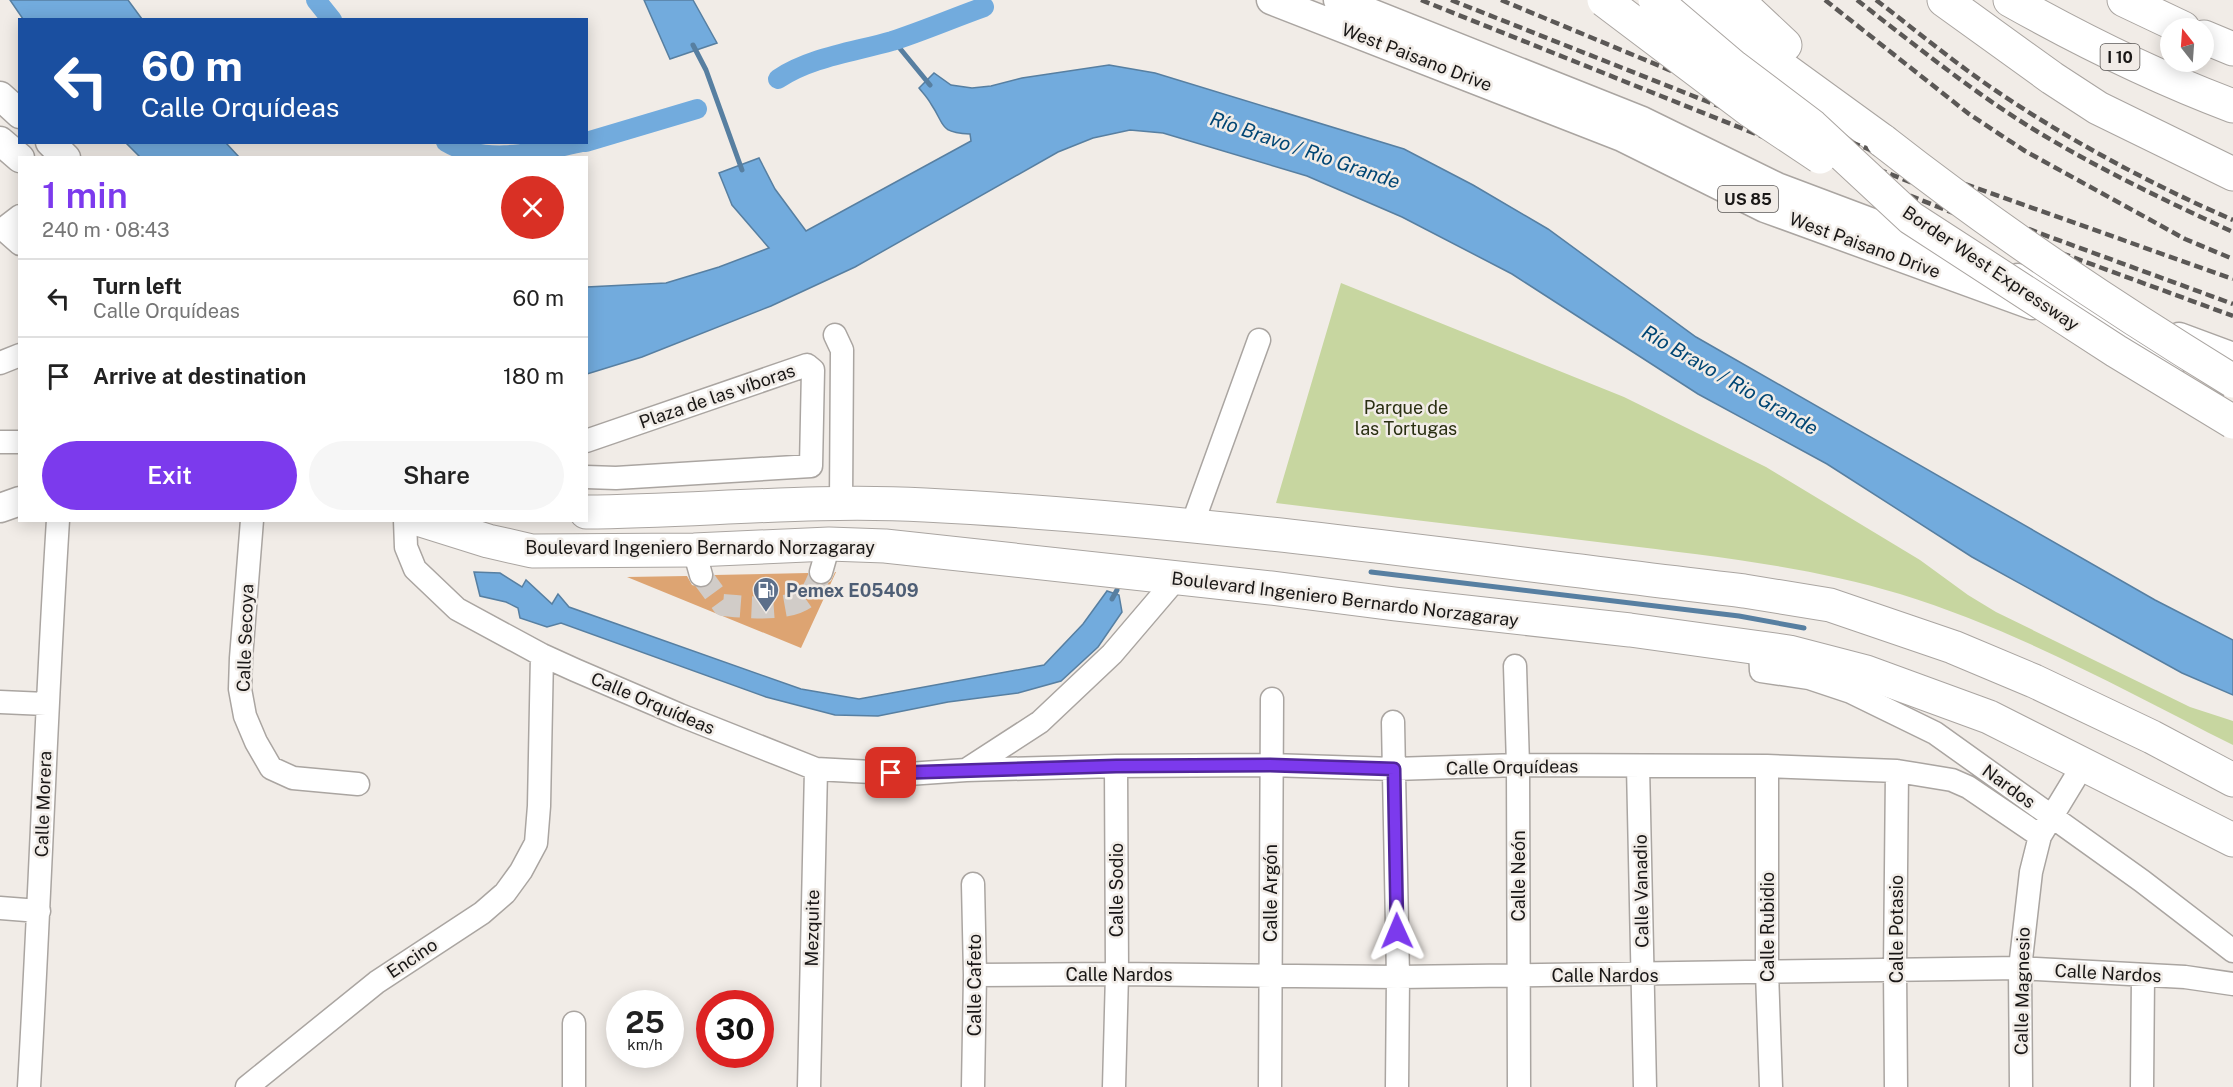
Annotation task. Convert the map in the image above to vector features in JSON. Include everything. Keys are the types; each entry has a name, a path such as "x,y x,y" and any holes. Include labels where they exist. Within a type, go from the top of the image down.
{"highway":[{"path":"1604,0 1751,111 1911,218"},
{"name":"Border West Expressway","path":"1654,0 1734,67 1812,126 1911,218 2116,351 2233,422"},
{"name":"Border West Expressway","path":"1698,0 1777,64 2039,258 2146,328 2233,381"},
{"path":"1737,0 1883,141"},
{"path":"1944,0 2052,78 2098,108 2233,174"},
{"name":"I 10","path":"2010,0 2160,76 2233,106"},
{"path":"2124,0 2162,18"},
{"path":"2214,41 2233,49"},
{"name":"Boulevard Ingeniero Bernardo Norzagaray","path":"588,512 841,502 924,505 1192,525 1744,591 1830,605 1953,647 2034,681 2152,737 2233,780"},
{"path":"748,547 749,507"},
{"name":"Boulevard Ingeniero Bernardo Norzagaray","path":"427,522 488,541 532,551 697,563 748,547 825,558 885,546 1630,630 1761,660 1789,651 1866,672 1989,717 2233,840"}],"main road":[{"name":"West Paisano Drive","path":"1271,0 1622,137 1765,208 2233,376"},
{"name":"West Paisano Drive","path":"1338,0 1642,121 1777,187 2233,357"},
{"path":"0,96 18,112"},
{"path":"0,141 18,156"},
{"path":"52,144 64,156"},
{"path":"0,492 18,486"},
{"path":"0,508 18,502"}],"street":[{"path":"835,335 842,350 841,502"},
{"path":"1192,525 1259,340"},
{"path":"0,363 18,356"},
{"name":"Plaza de las víboras","path":"588,440 807,365 813,369 811,466 616,478 588,477"},
{"path":"0,442 18,442"},
{"name":"Calle Morera","path":"29,1087 39,910 46,704 58,522"},
{"name":"Calle Secoya","path":"252,522 241,658 240,689 245,716 271,768 293,778 358,784"},
{"name":"Calle Orquídeas","path":"405,522 406,547 415,569 457,609 542,655 680,715 816,769 909,774 1116,766 1270,765 1394,769 1518,765 1767,766 1897,771 1952,780 2046,826"},
{"name":"Calle Orquídeas","path":"966,770 1040,722 1112,654 1176,579"},
{"name":"Encino","path":"247,1087 377,982 482,913 505,893 521,871 536,843 539,806 542,655"},
{"name":"Nardos","path":"1761,660 1851,692 1935,733 2046,826 2142,881 2233,951"},
{"name":"Calle Neón","path":"1515,666 1518,765 1518,1087"},
{"name":"Calle Argón","path":"1270,1087 1272,699"},
{"path":"0,702 46,704"},
{"path":"1393,722 1398,977 1397,1087"},
{"name":"Calle Magnesio","path":"2021,1087 2019,968 2031,872 2046,826 2083,765"},
{"name":"Calle Sodio","path":"1114,1087 1117,974 1116,766"},
{"name":"Calle Vanadio","path":"1638,766 1645,1087"},
{"name":"Calle Rubidio","path":"1767,766 1767,972 1771,1087"},
{"name":"Mezquite","path":"809,1087 816,769"},
{"name":"Calle Potasio","path":"1896,1087 1897,771"},
{"name":"Calle Cafeto","path":"973,884 975,975 973,1087"},
{"path":"0,908 39,910"},
{"name":"Calle Nardos","path":"975,975 1398,977 2019,968 2185,977 2233,984"},
{"path":"2142,1087 2143,975"},
{"path":"574,1023 574,1087"}],"green space":[{"name":"Parque de las Tortugas","path":"1341,283 1624,397 1766,467 1920,560 1996,612 2190,707 2233,721 2233,745 2028,643 1943,609 1865,584 1794,569 1722,558 1276,503"}],"water":[{"path":"10,0 128,0 141,18 22,18"},
{"path":"644,0 693,0 717,43 670,59"},
{"name":"Río Bravo / Rio Grande","path":"1109,65 1155,73 1404,149 1473,185 1548,229 1696,337 2155,600 2233,640 2233,695 2182,673 1972,557 1827,464 1698,394 1512,274 1402,217 1307,176 1163,133 1130,130 1093,138 1058,152 855,267 771,306 642,357 588,374 588,287 666,283 719,267 769,248 732,205 719,173 759,158 775,189 806,231 971,141 970,134 953,132 944,126 919,88 934,73 951,85 972,88"},
{"path":"127,144 227,144 238,156 139,156"},
{"path":"474,572 500,573 522,587 526,580 552,604 558,594 569,607 801,689 859,699 1044,665 1083,624 1107,591 1119,595 1122,612 1098,647 1061,681 1018,693 948,702 878,716 835,715 766,697 561,623 547,627 520,618 518,608 506,602 480,596"}],"building":[{"name":"Pemex E05409","path":"836,572 801,648 627,577 687,576 692,585 704,588 711,584 714,575 808,573 812,582 824,585 831,581"}],"waterway":[{"path":"316,0 330,18"},
{"path":"778,79 804,65 892,41 984,7"},
{"path":"893,40 930,85"},
{"path":"693,45 706,70 742,170"},
{"path":"588,141 697,109"},
{"path":"450,144 462,150 496,155 531,153 573,144"},
{"path":"1371,572 1739,616 1804,628"},
{"path":"1112,599 1117,590"}],"tunnel":[{"path":"701,575 723,605 769,607 792,604 802,600 812,592 821,572"}],"railway":[{"path":"1421,0 1971,220 2233,316"},
{"path":"1451,0 2039,233 2233,304"},
{"path":"1501,0 1744,101 1897,160 2233,279"},
{"path":"1825,0 1969,114 2025,151 2185,239 2233,259"},
{"path":"1857,0 1968,85 2038,132 2134,185 2233,232"},
{"path":"1876,0 1946,55 2017,105 2139,175 2233,220"}],"place":[{"name":"Pemex E05409","path":"766,613"}],"route":[{"path":"891,773 1116,766 1270,765 1394,769 1397,931"}]}
